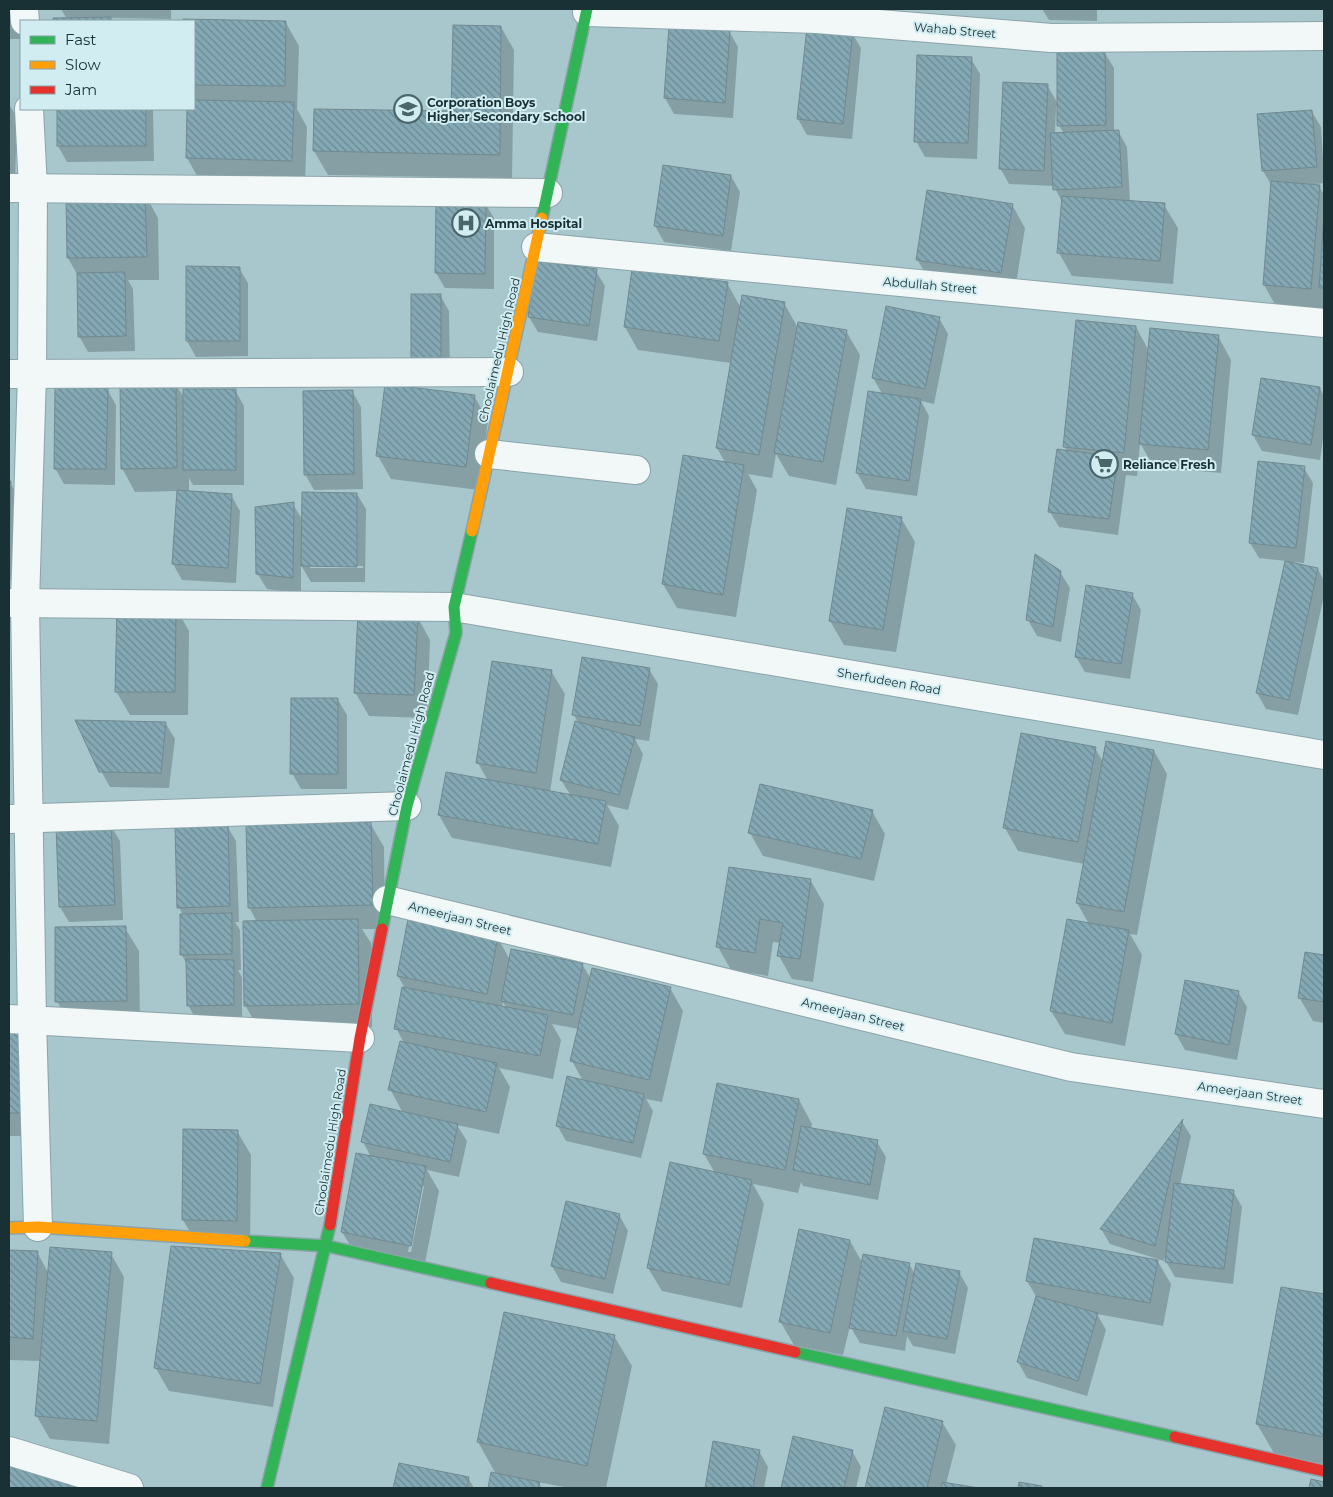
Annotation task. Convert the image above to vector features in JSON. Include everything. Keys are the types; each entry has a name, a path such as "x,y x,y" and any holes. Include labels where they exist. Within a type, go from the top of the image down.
{"street":[{"name":"Wahab Street","path":"587,10 817,19 1051,38 1324,36"},
{"name":"Choolaimedu High Road","path":"267,1488 327,1246 360,1038 407,806 456,633 454,607 509,372 587,10"},
{"path":"29,110 21,188 17,603 20,1019 38,1227"},
{"path":"21,188 548,193"},
{"name":"Abdullah Street","path":"536,247 1324,323"},
{"path":"20,374 509,372"},
{"path":"489,454 636,470"},
{"name":"Sherfudeen Road","path":"17,603 454,607 1324,755"},
{"path":"19,819 407,806"},
{"name":"Ameerjaan Street","path":"387,900 1071,1068 1324,1104"},
{"path":"20,1019 360,1038"},
{"path":"9,1228 38,1227 327,1246 1324,1472"},
{"path":"9,1451 129,1488"}],"building":[{"path":"111,17 111,20 53,20 53,18"},
{"path":"183,19 286,21 285,86 195,85 195,20"},
{"path":"453,25 501,26 500,155 313,151 314,109 451,111"},
{"path":"669,26 730,30 725,103 664,98"},
{"path":"807,27 853,31 843,124 797,119"},
{"path":"1105,51 1106,125 1057,126 1057,52"},
{"path":"917,55 972,57 968,143 914,142"},
{"path":"1003,82 1048,84 1044,171 999,169"},
{"path":"195,100 294,102 292,161 186,158 187,110 195,110"},
{"path":"57,110 146,110 146,146 57,146"},
{"path":"1312,110 1317,167 1262,171 1257,114"},
{"path":"1119,130 1122,187 1053,190 1050,133"},
{"path":"663,165 731,175 723,236 654,226"},
{"path":"1271,181 1320,185 1311,289 1263,285"},
{"path":"927,190 1013,204 1001,273 916,260"},
{"path":"145,193 147,257 67,258 66,195"},
{"path":"1062,196 1165,203 1160,261 1057,253"},
{"path":"436,201 486,201 485,274 435,273"},
{"path":"1324,215 1324,288 1319,288"},
{"path":"536,261 597,269 589,326 528,317"},
{"path":"186,266 240,267 240,341 186,341"},
{"path":"632,269 728,282 719,341 624,327"},
{"path":"125,272 126,336 78,337 77,273"},
{"path":"411,294 441,294 441,363 411,363"},
{"path":"742,295 785,302 759,455 716,448"},
{"path":"886,306 940,317 925,389 872,378"},
{"path":"1076,320 1136,326 1124,453 1063,447"},
{"path":"798,322 847,330 823,462 774,453"},
{"path":"1150,328 1219,335 1208,450 1139,444"},
{"path":"1261,378 1320,387 1311,445 1252,435"},
{"path":"176,383 177,468 121,469 120,384"},
{"path":"385,384 475,395 466,467 376,456"},
{"path":"55,387 108,388 106,469 54,469"},
{"path":"183,389 236,389 236,470 183,470"},
{"path":"353,390 354,474 304,475 303,391"},
{"path":"868,391 921,399 909,481 856,473"},
{"path":"1057,449 1118,457 1109,519 1048,512"},
{"path":"683,455 744,465 723,595 662,584"},
{"path":"1258,461 1305,466 1296,548 1249,543"},
{"path":"9,481 11,481 9,564"},
{"path":"177,490 232,494 228,568 172,564"},
{"path":"302,492 357,493 357,567 301,566"},
{"path":"294,502 293,578 256,574 255,507"},
{"path":"847,508 902,517 883,630 829,621"},
{"path":"1035,554 1061,571 1053,627 1026,620"},
{"path":"1285,561 1318,568 1289,700 1256,693"},
{"path":"1086,585 1133,593 1121,664 1075,657"},
{"path":"117,606 176,607 175,692 115,692"},
{"path":"358,612 418,615 414,695 354,693"},
{"path":"582,657 650,668 640,726 572,715"},
{"path":"492,661 552,670 536,773 476,763"},
{"path":"291,698 338,698 338,774 290,774"},
{"path":"75,720 166,722 161,773 99,772"},
{"path":"575,721 635,737 619,795 560,780"},
{"path":"1021,733 1096,747 1078,842 1003,828"},
{"path":"1106,741 1154,750 1124,912 1076,903"},
{"path":"446,772 606,801 598,844 438,815"},
{"path":"760,784 873,810 861,859 748,833"},
{"path":"371,822 373,905 248,908 246,824"},
{"path":"111,824 115,905 59,907 56,827"},
{"path":"228,824 230,906 177,908 175,826"},
{"path":"729,867 811,879 800,959 777,956 783,923 760,919 755,953 716,947"},
{"path":"232,913 232,954 180,955 180,914"},
{"path":"358,919 359,1004 244,1006 243,921"},
{"path":"408,919 498,937 487,994 397,976"},
{"path":"1067,919 1129,930 1112,1023 1050,1011"},
{"path":"126,926 127,1001 55,1002 55,927"},
{"path":"511,949 583,963 573,1015 501,1001"},
{"path":"1305,952 1324,955 1324,1002 1298,998"},
{"path":"186,959 234,960 234,1005 187,1006"},
{"path":"592,968 671,987 649,1080 570,1061"},
{"path":"1185,980 1239,991 1229,1045 1175,1034"},
{"path":"402,987 548,1015 540,1056 394,1029"},
{"path":"9,1032 20,1032 21,1113 9,1113"},
{"path":"400,1041 497,1063 486,1112 388,1090"},
{"path":"567,1076 644,1094 633,1143 556,1126"},
{"path":"717,1083 799,1099 785,1170 703,1154"},
{"path":"370,1104 458,1124 450,1162 361,1142"},
{"path":"1183,1119 1155,1246 1100,1229"},
{"path":"801,1126 878,1140 870,1185 793,1170"},
{"path":"183,1129 238,1130 237,1221 182,1220"},
{"path":"356,1153 426,1166 411,1246 341,1232"},
{"path":"670,1162 752,1180 729,1285 647,1268"},
{"path":"1174,1183 1234,1190 1224,1269 1165,1262"},
{"path":"566,1201 620,1214 605,1279 551,1266"},
{"path":"799,1229 850,1240 830,1333 779,1322"},
{"path":"1034,1238 1158,1260 1150,1303 1026,1281"},
{"path":"171,1246 281,1253 260,1384 154,1368"},
{"path":"50,1247 112,1252 97,1421 35,1416"},
{"path":"9,1250 38,1251 33,1339 9,1337"},
{"path":"863,1254 910,1263 896,1336 849,1328"},
{"path":"916,1263 960,1271 947,1339 903,1331"},
{"path":"1281,1287 1324,1294 1324,1437 1256,1424"},
{"path":"1036,1296 1098,1313 1078,1381 1017,1362"},
{"path":"504,1312 615,1335 587,1466 477,1442"},
{"path":"885,1407 943,1421 927,1488 865,1488"},
{"path":"793,1436 853,1450 844,1488 781,1488"},
{"path":"713,1441 760,1450 753,1488 705,1488"},
{"path":"9,1458 102,1488 9,1488"},
{"path":"399,1463 469,1477 467,1488 393,1488"},
{"path":"491,1472 540,1482 538,1488 488,1488"},
{"path":"1311,1479 1324,1482 1324,1488 1309,1488"},
{"path":"942,1482 979,1488 941,1488"},
{"path":"1019,1482 1042,1486 1042,1488 1018,1488"}],"traffic: fast":[{"path":"542,218 587,9"},
{"path":"382,929 407,806 456,633 454,607 472,531"},
{"path":"267,1488 330,1225"},
{"path":"245,1241 327,1246 491,1283"},
{"path":"795,1352 1175,1437"}],"traffic: slow":[{"path":"472,531 542,218"},
{"path":"9,1228 38,1227 245,1241"}],"traffic: jam":[{"path":"330,1225 360,1038 382,929"},
{"path":"491,1283 795,1352"},
{"path":"1175,1437 1324,1471"}],"place":[{"name":"Corporation Boys Higher Secondary School","path":"408,109"},
{"name":"Amma Hospital","path":"466,223"},
{"name":"Reliance Fresh","path":"1104,464"}]}
